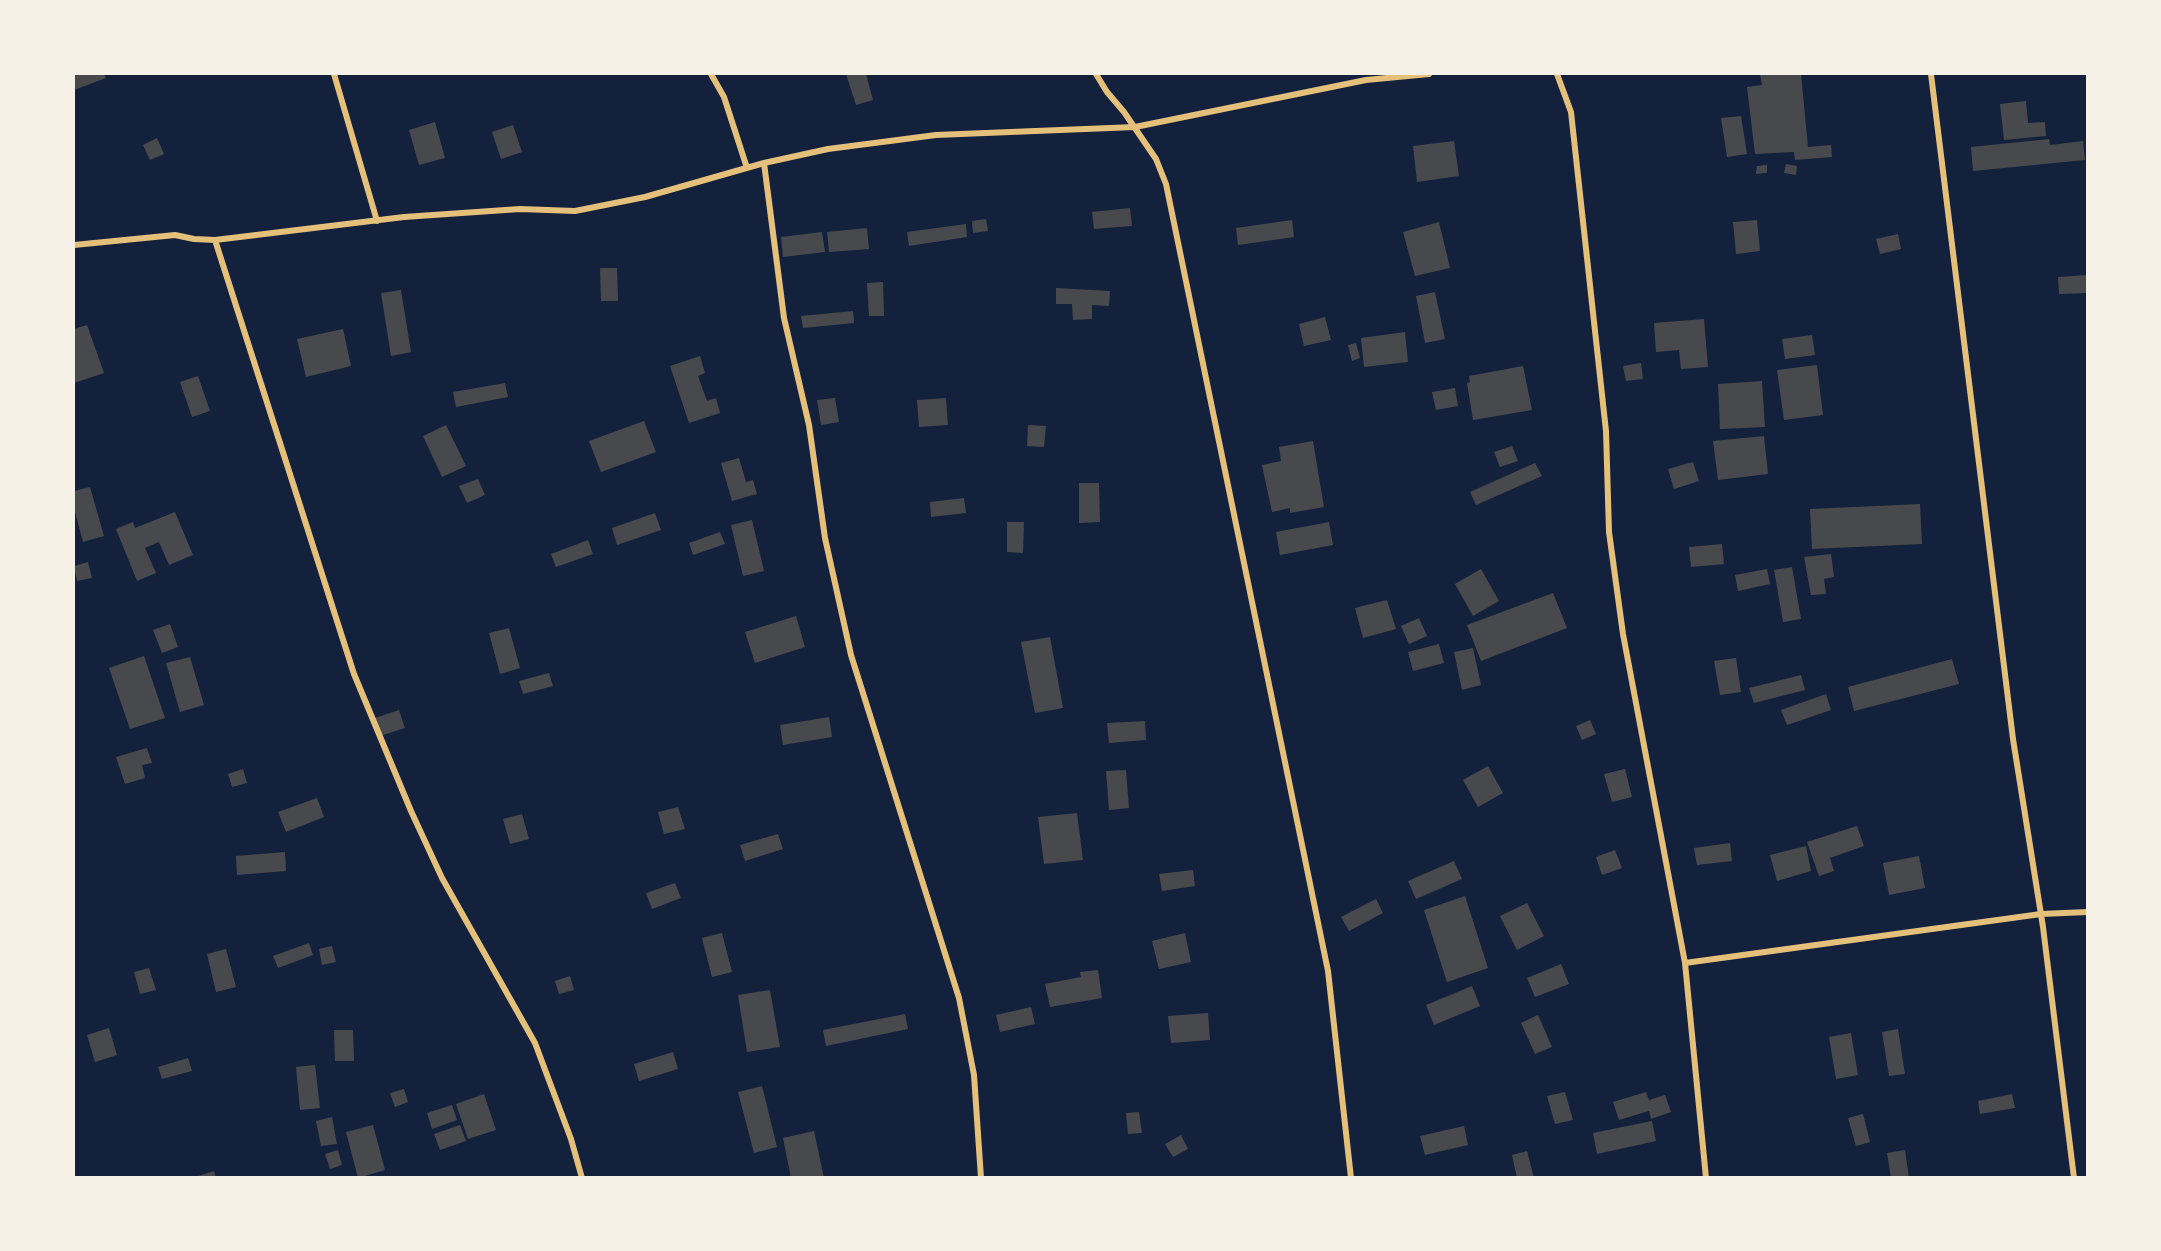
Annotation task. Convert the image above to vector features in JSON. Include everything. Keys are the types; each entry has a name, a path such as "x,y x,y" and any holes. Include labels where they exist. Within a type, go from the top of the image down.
{"street":[{"path":"334,74 377,221"},
{"path":"711,74 723,97 747,168"},
{"path":"1096,74 1156,159 1168,196 1328,971 1352,1178"},
{"path":"74,245 176,235 215,240 377,221 520,209 575,211 645,197 764,163 828,149 936,135 1135,128 1366,80 1429,74"},
{"path":"1557,74 1571,112 1606,431 1609,532 1623,634 1685,963 1706,1178"},
{"path":"1930,74 2013,739 2041,914 2074,1178"},
{"path":"764,163 784,318 809,425 825,538 851,655 958,998 974,1075 981,1178"},
{"path":"215,240 354,674 411,811 442,878 535,1043 571,1139 582,1178"},
{"path":"1685,963 2041,914 2088,912"}],"building":[{"path":"74,74 104,74 106,78 74,90"},
{"path":"846,74 866,74 873,100 856,105"},
{"path":"1760,74 1801,74 1808,147 1831,145 1832,157 1795,160 1794,152 1755,154 1747,87 1762,85"},
{"path":"2026,101 2028,123 2045,122 2046,136 2004,140 2000,104"},
{"path":"1741,116 1747,154 1727,157 1721,118"},
{"path":"435,122 445,158 419,165 409,130"},
{"path":"513,125 522,152 501,159 492,132"},
{"path":"157,138 164,154 150,160 143,145"},
{"path":"2049,139 2050,145 2083,141 2085,160 1973,171 1971,147"},
{"path":"1454,141 1459,176 1417,182 1413,146"},
{"path":"1786,164 1797,166 1796,175 1784,173"},
{"path":"1767,165 1767,173 1756,174 1757,166"},
{"path":"1130,208 1132,226 1094,229 1092,212"},
{"path":"986,219 988,231 973,233 972,221"},
{"path":"1292,220 1294,237 1238,245 1236,228"},
{"path":"1757,220 1760,251 1736,254 1733,222"},
{"path":"1439,222 1450,268 1415,276 1403,232"},
{"path":"966,224 967,237 909,246 907,232"},
{"path":"867,228 869,249 829,252 827,232"},
{"path":"822,232 825,252 783,257 781,237"},
{"path":"1898,234 1901,249 1880,254 1876,239"},
{"path":"600,268 617,268 618,301 601,301"},
{"path":"2088,275 2088,293 2059,294 2058,277"},
{"path":"883,282 884,316 869,316 867,283"},
{"path":"1056,288 1110,291 1109,306 1092,305 1092,319 1073,320 1072,304 1056,304"},
{"path":"401,290 411,352 391,356 381,293"},
{"path":"1435,292 1445,339 1425,343 1416,296"},
{"path":"853,311 854,323 803,328 801,316"},
{"path":"1325,317 1331,340 1304,346 1299,324"},
{"path":"1704,319 1708,367 1681,369 1679,350 1656,352 1654,323"},
{"path":"87,325 104,373 74,383 74,329"},
{"path":"343,329 351,366 306,377 297,339"},
{"path":"1405,332 1408,362 1364,367 1361,338"},
{"path":"1812,335 1815,355 1785,359 1782,339"},
{"path":"1356,343 1360,358 1352,361 1348,345"},
{"path":"700,356 705,373 698,376 707,401 716,398 720,413 689,423 670,366"},
{"path":"1641,363 1643,379 1626,381 1623,366"},
{"path":"1817,365 1823,415 1784,420 1777,370"},
{"path":"1523,366 1532,410 1473,420 1467,383 1470,382 1469,376"},
{"path":"198,376 210,411 192,417 180,382"},
{"path":"1762,381 1765,427 1720,429 1718,384"},
{"path":"505,383 508,397 456,407 453,392"},
{"path":"1455,388 1458,406 1436,410 1432,392"},
{"path":"835,398 839,422 821,425 817,400"},
{"path":"946,398 948,425 919,427 917,400"},
{"path":"644,421 656,452 601,472 589,441"},
{"path":"446,425 466,466 442,477 423,436"},
{"path":"1028,425 1046,426 1044,447 1027,446"},
{"path":"1764,436 1768,474 1718,480 1713,441"},
{"path":"1313,441 1324,507 1290,513 1290,508 1272,512 1262,465 1281,461 1279,447"},
{"path":"1512,446 1518,461 1500,467 1494,452"},
{"path":"739,458 746,482 753,480 757,494 732,501 721,463"},
{"path":"1693,462 1699,481 1674,489 1668,469"},
{"path":"1535,463 1542,476 1476,505 1470,492"},
{"path":"478,479 485,495 467,503 459,486"},
{"path":"1079,483 1099,483 1100,522 1079,523"},
{"path":"90,487 104,536 83,542 74,508 74,491"},
{"path":"964,498 966,513 931,517 930,502"},
{"path":"1920,504 1922,544 1812,549 1810,509"},
{"path":"175,512 193,555 169,565 159,542 145,548 156,573 137,581 116,529 133,522 135,528"},
{"path":"655,513 661,530 617,545 612,528"},
{"path":"752,520 764,571 743,576 731,525"},
{"path":"1007,522 1024,522 1023,553 1007,552"},
{"path":"1329,522 1333,545 1280,555 1276,532"},
{"path":"720,532 725,544 693,555 689,543"},
{"path":"588,540 593,554 556,567 551,554"},
{"path":"1722,544 1724,564 1691,567 1689,547"},
{"path":"1831,554 1834,577 1824,579 1826,594 1811,595 1804,557"},
{"path":"88,562 92,578 77,581 74,566"},
{"path":"1792,567 1801,619 1783,622 1774,570"},
{"path":"1481,569 1499,601 1473,616 1455,584"},
{"path":"1767,569 1770,584 1738,591 1735,575"},
{"path":"1553,593 1567,628 1481,661 1467,625"},
{"path":"1387,600 1396,629 1363,638 1355,608"},
{"path":"796,616 805,647 755,663 745,632"},
{"path":"1419,618 1427,636 1409,644 1401,626"},
{"path":"170,624 178,647 162,653 153,630"},
{"path":"509,628 520,668 500,674 489,633"},
{"path":"1050,637 1063,708 1035,713 1021,642"},
{"path":"1439,644 1444,663 1413,671 1408,652"},
{"path":"1473,648 1481,685 1462,690 1454,652"},
{"path":"144,656 165,718 130,729 109,668"},
{"path":"190,657 204,705 180,712 166,663"},
{"path":"1736,658 1741,692 1720,695 1714,661"},
{"path":"1952,659 1959,684 1854,711 1848,687"},
{"path":"549,673 553,686 523,694 519,681"},
{"path":"1801,675 1805,690 1754,703 1749,688"},
{"path":"1826,694 1831,710 1787,725 1781,710"},
{"path":"399,710 405,728 380,736 375,718"},
{"path":"829,717 832,737 783,745 780,725"},
{"path":"1590,720 1596,734 1582,740 1576,726"},
{"path":"1145,721 1146,740 1109,743 1107,723"},
{"path":"147,748 152,763 142,765 145,778 125,784 116,757"},
{"path":"1488,766 1503,793 1478,807 1463,780"},
{"path":"243,769 247,783 232,787 228,774"},
{"path":"1625,769 1632,797 1612,802 1604,774"},
{"path":"1126,770 1129,808 1109,810 1106,771"},
{"path":"317,798 324,817 286,832 278,812"},
{"path":"678,807 685,829 664,834 658,812"},
{"path":"1077,813 1083,860 1044,864 1038,817"},
{"path":"522,814 529,839 510,844 503,819"},
{"path":"1857,826 1864,846 1830,858 1834,871 1819,876 1807,842"},
{"path":"778,834 783,849 745,861 740,845"},
{"path":"1730,843 1732,861 1697,865 1694,848"},
{"path":"1806,846 1811,871 1777,881 1770,855"},
{"path":"1615,850 1622,868 1602,875 1596,857"},
{"path":"285,852 286,871 237,875 236,856"},
{"path":"1919,856 1925,888 1889,895 1883,863"},
{"path":"1454,861 1462,879 1416,899 1408,881"},
{"path":"1193,870 1195,886 1162,891 1159,874"},
{"path":"675,883 681,898 652,909 646,893"},
{"path":"1465,896 1488,968 1447,982 1424,910"},
{"path":"1376,899 1383,913 1349,931 1341,917"},
{"path":"1527,903 1544,936 1517,950 1500,916"},
{"path":"722,933 732,972 712,977 702,938"},
{"path":"1185,933 1191,962 1159,969 1152,941"},
{"path":"309,943 313,955 278,968 273,956"},
{"path":"332,946 336,962 322,965 319,949"},
{"path":"226,949 236,987 216,992 207,954"},
{"path":"1561,964 1569,984 1535,997 1527,978"},
{"path":"149,968 156,990 140,994 134,972"},
{"path":"1098,970 1102,998 1050,1007 1045,984 1081,977 1080,972"},
{"path":"570,976 574,990 559,994 555,981"},
{"path":"1472,986 1480,1006 1434,1025 1426,1005"},
{"path":"770,990 780,1047 747,1052 738,995"},
{"path":"1031,1007 1035,1024 1000,1032 996,1015"},
{"path":"1208,1013 1210,1040 1171,1043 1168,1016"},
{"path":"905,1014 908,1029 826,1046 823,1030"},
{"path":"1538,1015 1552,1047 1535,1054 1521,1023"},
{"path":"109,1028 117,1055 95,1062 87,1035"},
{"path":"1898,1029 1905,1074 1889,1076 1882,1032"},
{"path":"334,1030 353,1030 354,1061 335,1061"},
{"path":"1851,1033 1858,1075 1836,1079 1829,1037"},
{"path":"673,1052 678,1069 639,1081 634,1064"},
{"path":"188,1058 192,1071 162,1079 158,1067"},
{"path":"315,1065 320,1108 300,1110 296,1067"},
{"path":"762,1086 777,1147 754,1153 738,1092"},
{"path":"404,1089 408,1102 395,1107 390,1093"},
{"path":"1565,1092 1573,1120 1555,1124 1547,1096"},
{"path":"1646,1092 1649,1100 1665,1095 1671,1112 1651,1119 1649,1111 1619,1120 1613,1102"},
{"path":"484,1094 496,1130 468,1139 456,1104"},
{"path":"2012,1094 2015,1108 1980,1114 1978,1101"},
{"path":"452,1105 457,1120 432,1129 427,1113"},
{"path":"1139,1112 1142,1133 1128,1134 1126,1113"},
{"path":"1863,1114 1870,1142 1856,1146 1848,1118"},
{"path":"332,1117 337,1144 321,1146 316,1121"},
{"path":"1652,1121 1656,1141 1597,1154 1593,1133"},
{"path":"373,1125 385,1170 358,1178 346,1132"},
{"path":"460,1125 466,1141 440,1150 434,1134"},
{"path":"1464,1126 1468,1145 1425,1155 1420,1136"},
{"path":"814,1131 824,1178 791,1178 783,1138"},
{"path":"1181,1135 1188,1149 1173,1157 1165,1144"},
{"path":"338,1150 342,1165 330,1169 325,1154"},
{"path":"1905,1150 1909,1178 1891,1178 1887,1153"},
{"path":"1527,1151 1534,1178 1517,1178 1512,1155"},
{"path":"214,1171 216,1178 195,1178 195,1177"}]}
